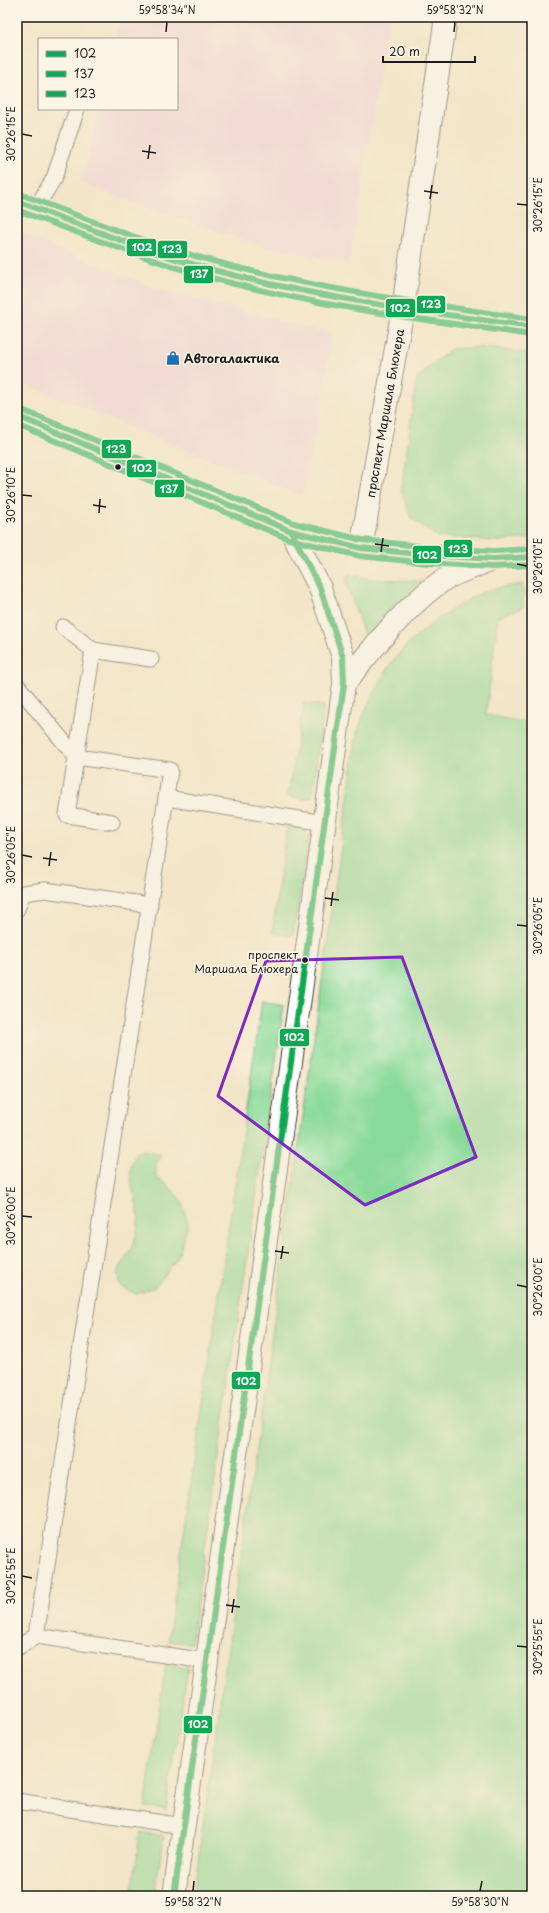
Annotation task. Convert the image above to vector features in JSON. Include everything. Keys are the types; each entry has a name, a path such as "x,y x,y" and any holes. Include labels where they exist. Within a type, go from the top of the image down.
{"street":[{"name":"проспект Маршала Блюхера","path":"361,548 403,308 446,17"},
{"path":"27,204 151,250 225,273 322,294 403,308 532,327"},
{"path":"17,416 291,531 361,548 428,555 493,559 532,556"},
{"path":"174,1896 344,684 343,657 320,588 291,531"},
{"path":"344,684 366,657 416,603 443,581 493,559"}],"lane":[{"path":"27,204 54,178 76,110"},
{"path":"63,627 93,650 151,659"},
{"path":"93,650 67,815 112,822"},
{"path":"17,685 76,756 170,770 36,1636"},
{"path":"166,798 325,823"},
{"path":"17,909 23,893 45,890 150,905"},
{"path":"17,1648 36,1636 206,1661"},
{"path":"17,1801 183,1826"}],"highlighted area":[{"path":"402,957 476,1157 365,1205 218,1096 266,961"}],"shaded area":[{"path":"121,17 388,17 349,263 262,246 162,213 82,183 99,110 178,110 178,38 116,38"},
{"name":"Автогалактика","path":"17,232 152,287 332,335 323,395 302,496 17,381"}],"green space":[{"path":"481,347 532,354 532,538 498,541 438,537 411,518 401,490 417,378 451,349"},
{"path":"348,574 371,579 423,581 400,601 365,637 346,583"},
{"path":"523,584 523,607 498,617 486,715 532,723 532,1896 193,1896 357,733 381,678 402,650 415,637 449,612 479,594 493,589"},
{"path":"304,703 324,706 312,797 303,799 288,796"},
{"path":"287,826 301,828 309,835 293,936 272,933"},
{"path":"262,1001 284,1005 191,1643 168,1641"},
{"path":"138,1151 161,1154 156,1164 156,1177 170,1187 182,1202 188,1224 178,1257 155,1287 136,1294 120,1286 117,1272 130,1250 137,1232 138,1210 131,1182 131,1167"},
{"path":"166,1664 188,1667 166,1810 145,1807"},
{"path":"140,1832 164,1836 154,1896 132,1896"}],"transit line":[{"name":"123","path":"20,194 156,244 243,269 325,287 532,319"},
{"name":"102","path":"17,201 153,251 199,266 240,277 323,295 532,327"},
{"name":"137","path":"17,210 151,260 238,285 321,303 531,335"},
{"name":"123","path":"20,409 294,523 362,540 429,547 493,551 532,549"},
{"name":"102","path":"17,416 291,531 361,548 428,555 493,559 532,557"},
{"name":"137","path":"17,425 289,539 360,556 427,563 493,567 532,565"},
{"name":"102","path":"174,1896 344,684 343,657 320,588 291,531"}],"place":[{"name":"Автогалактика","path":"173,358"},
{"name":"проспект Маршала Блюхера","path":"305,960"}]}
